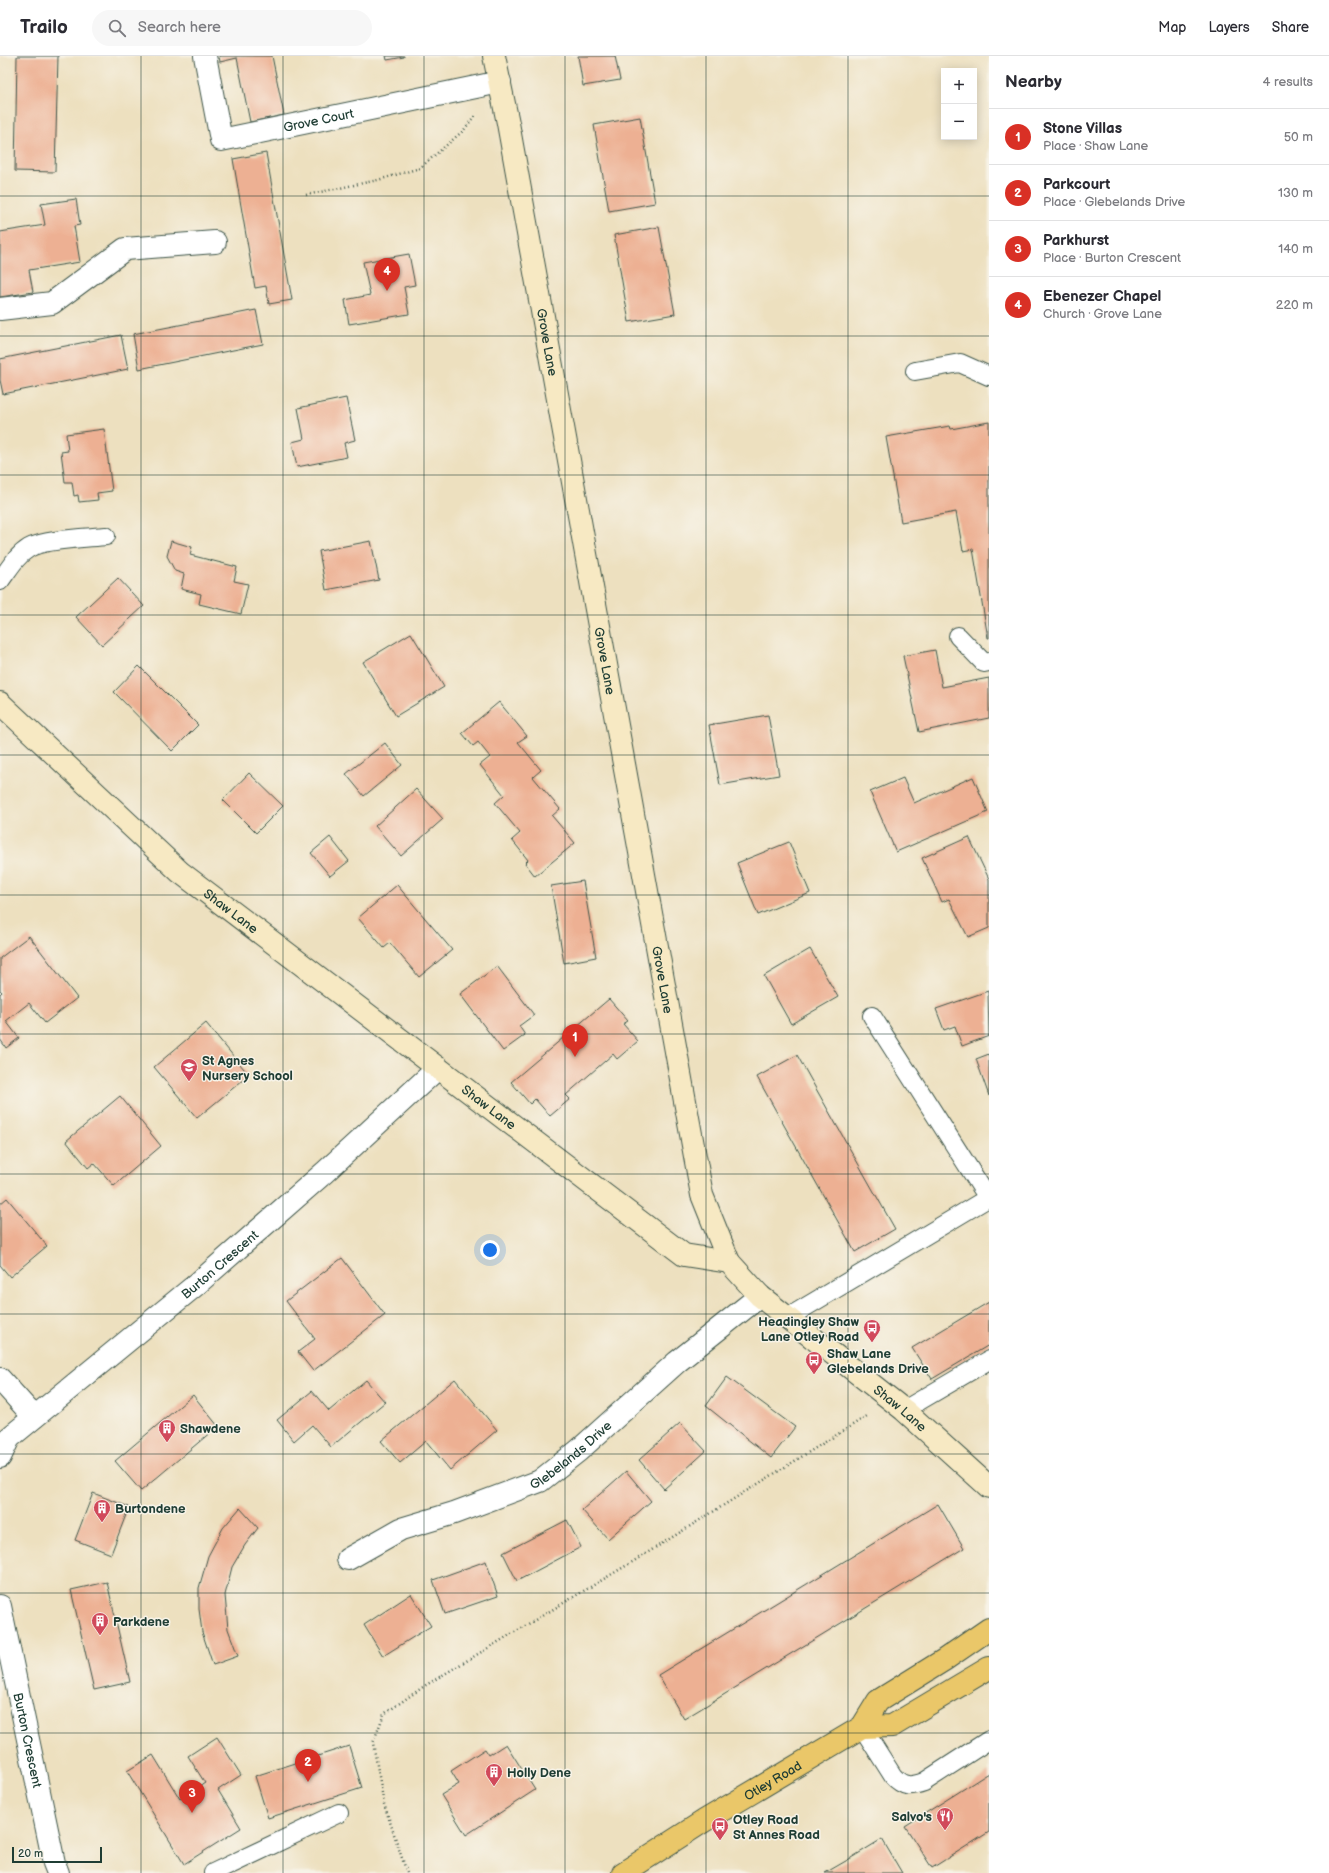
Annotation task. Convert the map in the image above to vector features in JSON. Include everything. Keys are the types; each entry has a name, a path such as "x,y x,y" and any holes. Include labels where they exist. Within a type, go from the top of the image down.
{"highway":[{"name":"Otley Road","path":"623,1873 704,1820 862,1727 878,1701 944,1660 989,1628"},
{"name":"Otley Road","path":"862,1727 892,1726 989,1668"}],"main road":[{"name":"Grove Lane","path":"494,56 500,82 702,1196 729,1262"},
{"name":"Shaw Lane","path":"0,703 180,872 684,1256 729,1262 760,1296 897,1406 989,1487"}],"street":[{"name":"Grove Court","path":"205,56 221,140 500,82"},
{"path":"0,309 52,303 125,249 216,242"},
{"name":"Burton Crescent","path":"0,1457 9,1438 197,1284 325,1172 438,1068"},
{"name":"Glebelands Drive","path":"348,1559 401,1529 454,1513 540,1481 578,1451 677,1362 760,1296"},
{"path":"0,1379 34,1417"},
{"name":"Burton Crescent","path":"0,1606 58,1873"}],"lane":[{"path":"915,371 960,363 989,376"},
{"path":"0,581 15,559 29,547 48,542 106,536"},
{"path":"958,636 984,663 989,662"},
{"path":"787,1318 988,1198 872,1016"},
{"path":"897,1406 989,1360"},
{"path":"862,1727 893,1776 899,1783 906,1786 924,1782 989,1740"},
{"path":"213,1873 339,1813"}],"path":[{"path":"306,195 378,180 420,168 464,130 500,82"},
{"path":"407,1873 384,1804 373,1743 384,1714 426,1685 897,1406"}],"building":[{"path":"17,56 58,56 55,172 15,171"},
{"path":"219,56 272,56 284,115 250,122 237,58 220,62"},
{"path":"386,56 404,56 404,57 387,60"},
{"path":"578,56 615,56 620,80 583,86"},
{"path":"640,117 655,203 609,211 594,125"},
{"path":"266,153 292,300 269,304 266,286 255,288 233,159"},
{"path":"76,199 80,225 74,226 80,262 29,270 33,292 0,297 0,232 45,225 41,204"},
{"path":"659,227 675,314 629,322 614,235"},
{"path":"409,254 415,285 404,287 409,314 349,324 345,300 370,295 363,262"},
{"path":"256,310 263,344 139,369 133,334"},
{"path":"121,335 128,369 3,394 0,380 0,359"},
{"path":"346,398 355,440 344,443 347,457 297,467 292,442 304,439 298,408"},
{"path":"989,422 988,638 973,549 963,551 956,512 901,522 886,437 950,426 951,429"},
{"path":"104,429 112,491 97,493 98,500 79,502 78,495 74,496 72,482 65,482 61,452 68,451 66,434"},
{"path":"171,541 192,547 190,555 237,567 234,581 248,584 241,614 199,604 201,594 181,589 184,574 175,571 167,556"},
{"path":"371,541 379,580 326,590 319,551"},
{"path":"118,578 144,606 102,645 76,617"},
{"path":"411,633 444,687 396,716 363,662"},
{"path":"935,650 942,687 989,678 989,718 919,732 903,656"},
{"path":"139,666 198,725 172,751 114,692"},
{"path":"499,702 527,736 518,742 541,770 533,777 560,809 552,816 575,843 535,876 525,863 528,860 512,840 520,833 495,803 504,795 480,765 490,757 478,742 473,746 462,733"},
{"path":"768,715 779,775 720,785 709,725"},
{"path":"385,743 402,765 364,796 346,774"},
{"path":"249,773 283,806 256,833 223,800"},
{"path":"973,777 988,812 896,852 870,792 903,778 914,803"},
{"path":"416,789 443,819 401,856 375,826"},
{"path":"330,837 349,861 330,876 311,853"},
{"path":"969,837 989,879 989,928 968,937 949,899 942,902 922,858"},
{"path":"789,842 810,893 758,915 737,863"},
{"path":"583,881 596,957 564,963 551,886"},
{"path":"397,885 452,950 419,977 390,943 384,948 358,918"},
{"path":"29,936 77,998 45,1023 29,1003 6,1021 19,1038 6,1048 0,1039 0,994 2,992 0,990 0,958"},
{"path":"810,949 838,997 791,1024 764,976"},
{"path":"497,966 534,1015 519,1026 525,1035 503,1051 460,994"},
{"path":"988,991 989,1036 962,1046 955,1026 944,1030 936,1009"},
{"path":"609,999 628,1021 623,1024 638,1041 617,1059 613,1054 566,1095 570,1099 550,1116 535,1099 530,1104 511,1082"},
{"path":"206,1023 249,1075 197,1118 154,1067"},
{"path":"989,1054 989,1096 976,1059"},
{"path":"797,1055 895,1229 855,1252 757,1077"},
{"path":"120,1096 161,1146 114,1186 94,1163 88,1168 66,1141"},
{"path":"7,1198 47,1246 10,1277 0,1265 0,1204"},
{"path":"342,1258 385,1315 313,1371 298,1352 315,1339 286,1301"},
{"path":"989,1302 989,1345 932,1379 912,1348"},
{"path":"727,1377 795,1427 771,1458 706,1406"},
{"path":"455,1379 497,1430 450,1470 426,1441 400,1463 381,1441"},
{"path":"366,1380 385,1402 331,1447 312,1425 294,1441 277,1420 312,1391 329,1411"},
{"name":"Shawdene","path":"193,1395 218,1426 141,1491 115,1461"},
{"path":"680,1423 706,1451 664,1489 639,1460"},
{"path":"626,1471 651,1501 608,1539 582,1510"},
{"name":"Burtondene","path":"93,1493 129,1507 111,1554 75,1540"},
{"path":"938,1504 964,1548 684,1719 658,1675"},
{"path":"240,1508 258,1528 245,1545 232,1567 225,1595 228,1629 238,1656 213,1665 202,1632 199,1609 199,1588 208,1556 223,1528"},
{"path":"567,1520 581,1547 517,1581 503,1553"},
{"path":"486,1561 498,1596 445,1614 433,1580"},
{"name":"Parkdene","path":"107,1582 130,1682 94,1690 71,1590"},
{"path":"411,1594 431,1626 383,1656 364,1625"},
{"path":"217,1737 241,1775 218,1790 241,1828 184,1864 127,1771 153,1755 180,1799 205,1783 188,1756"},
{"name":"Holly Dene","path":"506,1744 535,1790 466,1835 441,1795 459,1784 451,1771 485,1749 489,1755"},
{"path":"349,1746 362,1788 268,1818 255,1776"},
{"name":"Salvo's","path":"989,1773 989,1832 932,1868 905,1826"},
{"path":"882,1839 902,1873 825,1873 851,1858"}],"place":[{"name":"Ebenezer Chapel","path":"387,291"},
{"name":"Stone Villas","path":"575,1057"},
{"name":"St Agnes Nursery School","path":"189,1082"},
{"name":"Headingley Shaw Lane Otley Road","path":"872,1343"},
{"name":"Shaw Lane Glebelands Drive","path":"814,1375"},
{"name":"Shawdene","path":"167,1443"},
{"name":"Burtondene","path":"102,1523"},
{"name":"Parkdene","path":"100,1636"},
{"name":"Parkcourt","path":"308,1782"},
{"name":"Holly Dene","path":"494,1787"},
{"name":"Parkhurst","path":"192,1813"},
{"name":"Salvo's","path":"945,1831"},
{"name":"Otley Road St Annes Road","path":"720,1841"}]}
